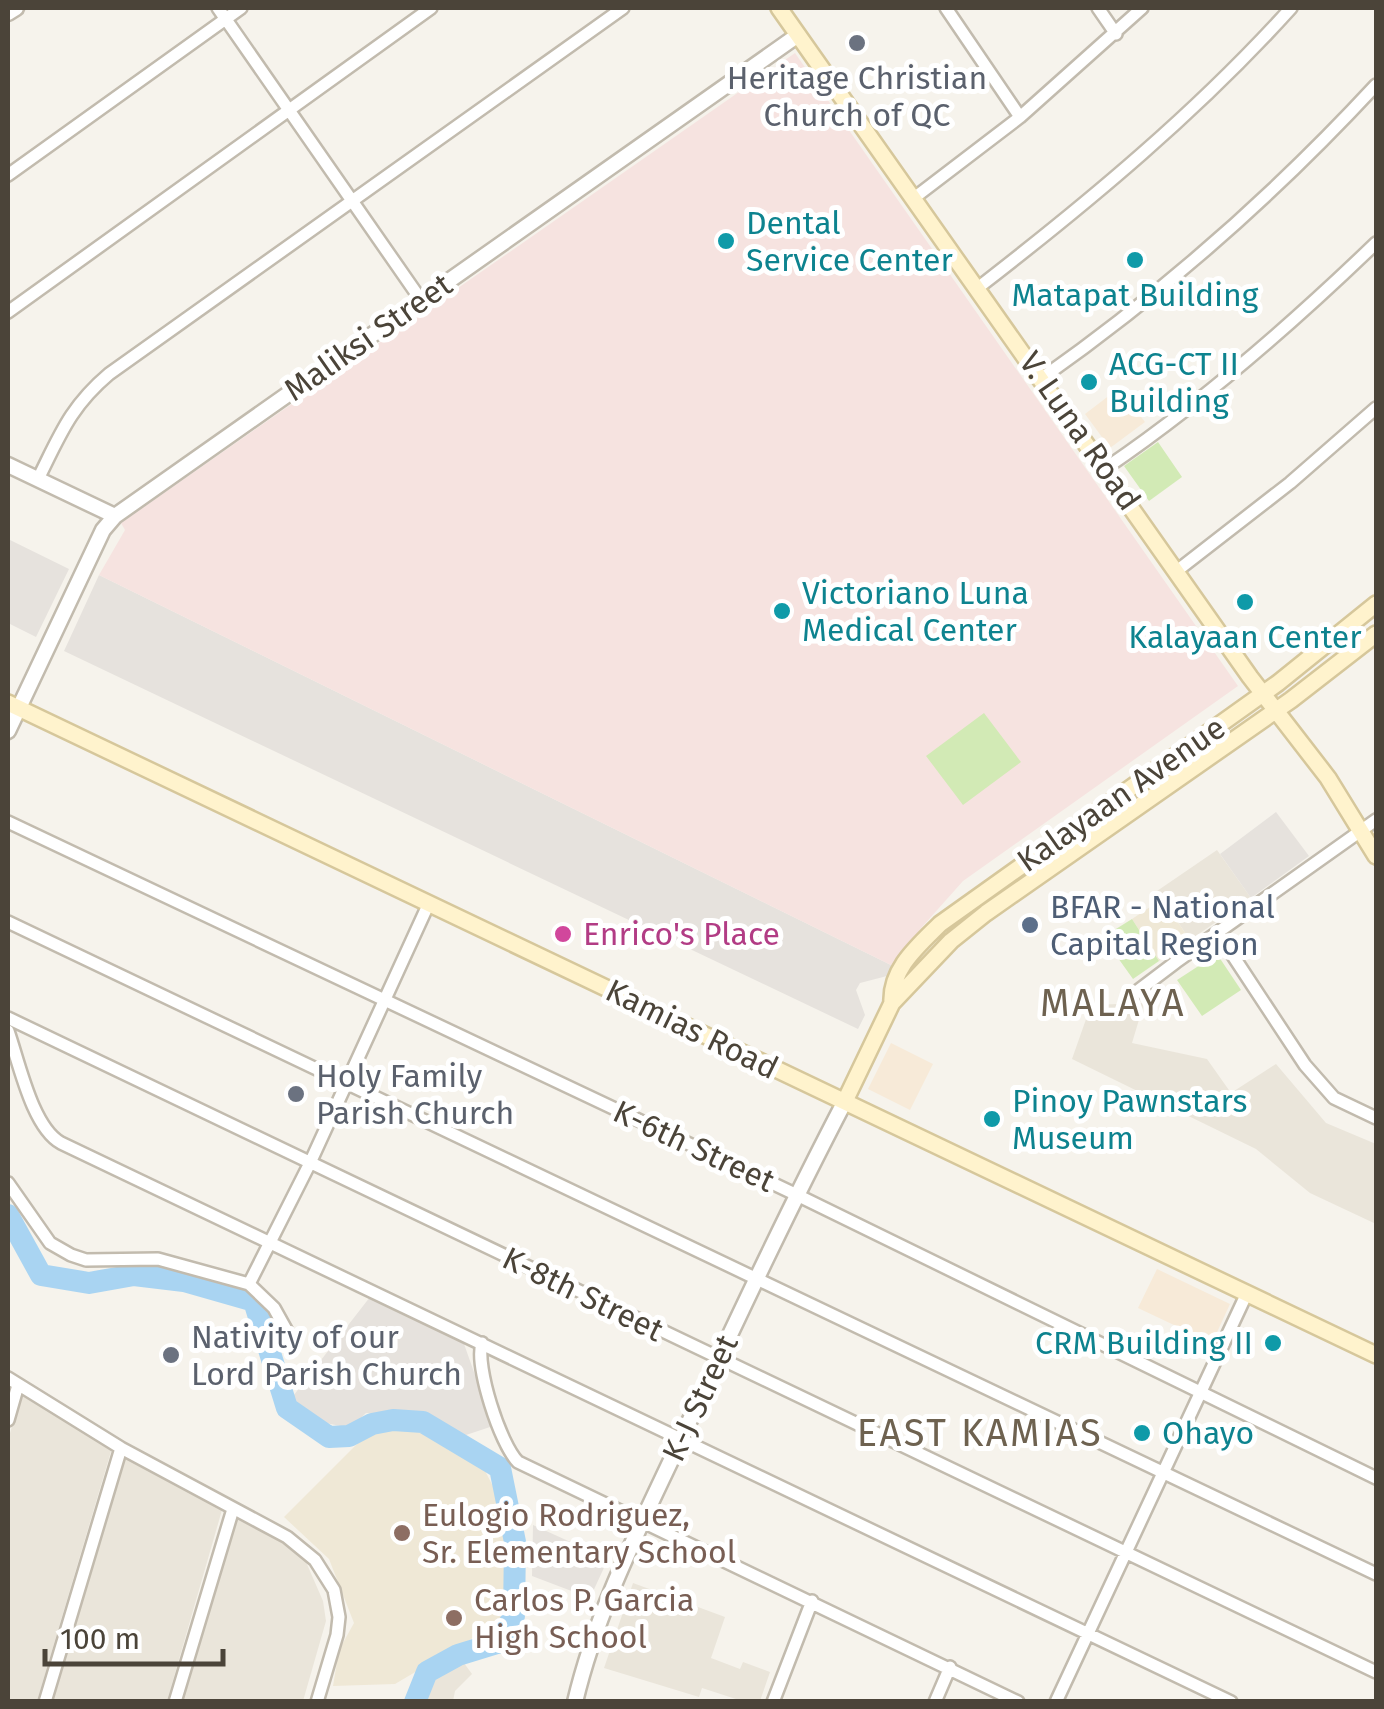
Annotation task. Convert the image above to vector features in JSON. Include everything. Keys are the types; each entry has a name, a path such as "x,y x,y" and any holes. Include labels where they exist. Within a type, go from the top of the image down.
{"main road":[{"name":"V. Luna Road","path":"779,8 1364,832 1376,856"},
{"name":"Kalayaan Avenue","path":"892,1003 893,983 900,969 940,924 1264,694 1376,604"},
{"name":"Kalayaan Avenue","path":"845,1102 892,1003 951,941 1276,710 1376,634"},
{"name":"Kamias Road","path":"13,706 1376,1355"}],"street":[{"path":"8,13 16,8"},
{"path":"8,174 222,13 241,8"},
{"path":"8,312 431,8"},
{"path":"38,479 83,396 623,8"},
{"path":"946,8 1020,117"},
{"path":"1098,8 1116,34"},
{"path":"914,198 1020,117 1142,8"},
{"path":"979,288 1084,205 1187,114 1291,8"},
{"path":"222,13 421,300"},
{"name":"Maliksi Street","path":"8,731 13,706 104,530 115,516 798,35"},
{"path":"1042,378 1202,254 1300,164 1376,85"},
{"path":"1106,468 1182,414 1256,353 1376,242"},
{"path":"1178,570 1290,483 1376,408"},
{"path":"8,464 115,516"},
{"path":"1129,1002 1143,986 1376,820"},
{"name":"K-6th Street","path":"8,822 797,1196 1376,1478"},
{"path":"249,1284 310,1163 429,903"},
{"path":"8,922 1376,1574"},
{"path":"1218,933 1305,1065 1334,1098 1376,1118"},
{"name":"K-8th Street","path":"8,1018 1376,1672"},
{"path":"8,1032 40,1122 50,1137 1231,1702"},
{"name":"K-J Street","path":"575,1702 598,1622 642,1522 756,1279 845,1102"},
{"path":"8,1184 50,1243 71,1255 86,1260 158,1259 249,1284 274,1308 294,1344"},
{"path":"1056,1702 1247,1293"},
{"path":"482,1343 478,1358 500,1429 513,1457 525,1466 1018,1702"},
{"path":"8,1420 13,1382 316,1560 338,1603 338,1635 317,1702"},
{"path":"45,1702 121,1448"},
{"path":"176,1702 233,1509"},
{"path":"773,1702 812,1601"},
{"path":"935,1702 950,1667"}],"shaded area":[{"path":"795,53 1238,686 963,881 893,966 99,575 125,530 121,523"},
{"path":"1119,388 1145,422 1110,448 1085,414"},
{"path":"8,539 69,569 36,637 8,623"},
{"path":"99,575 893,966 887,976 860,983 856,990 865,1015 858,1029 64,651"},
{"path":"1276,812 1309,856 1251,898 1220,854"},
{"path":"1217,850 1251,898 1190,940 1157,891"},
{"path":"1162,899 1190,940 1159,961 1132,919"},
{"path":"1144,1003 1132,1043 1207,1059 1231,1093 1276,1064 1326,1123 1376,1144 1376,1224 1310,1193 1256,1149 1072,1059 1091,1005"},
{"path":"891,1043 933,1064 910,1110 868,1089"},
{"path":"1157,1269 1230,1304 1212,1343 1138,1308"},
{"path":"370,1297 463,1341 493,1426 466,1435 414,1416 366,1413 350,1428 311,1420 290,1400"},
{"path":"21,1395 112,1448 37,1701 8,1702 8,1440"},
{"name":"Eulogio Rodriguez, Sr. Elementary School","path":"401,1423 424,1426 479,1459 501,1502 510,1616 395,1684 333,1686 339,1650 354,1623 329,1559 284,1517 369,1432"},
{"path":"123,1455 222,1510 167,1701 53,1702"},
{"path":"236,1516 303,1555 323,1601 326,1621 303,1701 178,1702"},
{"path":"533,1525 608,1559 590,1598 532,1576"},
{"path":"633,1583 725,1617 711,1658 740,1669 743,1662 770,1672 760,1701 742,1701 702,1688 699,1697 604,1668"},
{"path":"461,1659 472,1674 455,1691 453,1701 419,1701 429,1678"}],"green space":[{"path":"1158,442 1182,477 1149,501 1124,466"},
{"path":"984,713 1021,762 963,805 926,756"},
{"path":"1132,919 1159,961 1133,979 1103,937"},
{"path":"1217,954 1241,990 1202,1016 1177,980"}],"waterway":[{"path":"8,1215 41,1275 89,1283 134,1275 184,1281 254,1301 287,1408 329,1437 349,1436 372,1424 393,1420 423,1422 500,1468 515,1542 514,1616 497,1643 458,1655 427,1672 415,1702"}],"place":[{"name":"Heritage Christian Church of QC","path":"857,43"},
{"name":"Dental Service Center","path":"726,241"},
{"name":"Matapat Building","path":"1135,260"},
{"name":"ACG-CT II Building","path":"1089,382"},
{"name":"Kalayaan Center","path":"1245,602"},
{"name":"Victoriano Luna Medical Center","path":"782,611"},
{"name":"BFAR - National Capital Region","path":"1030,925"},
{"name":"Enrico's Place","path":"563,934"},
{"name":"Holy Family Parish Church","path":"296,1094"},
{"name":"Pinoy Pawnstars Museum","path":"992,1119"},
{"name":"CRM Building II","path":"1273,1343"},
{"name":"Nativity of our Lord Parish Church","path":"171,1355"},
{"name":"Ohayo","path":"1142,1433"},
{"name":"Eulogio Rodriguez, Sr. Elementary School","path":"402,1533"},
{"name":"Carlos P. Garcia High School","path":"454,1618"}],"district":[{"name":"MALAYA","path":"1113,1003"},
{"name":"EAST KAMIAS","path":"980,1433"}]}
